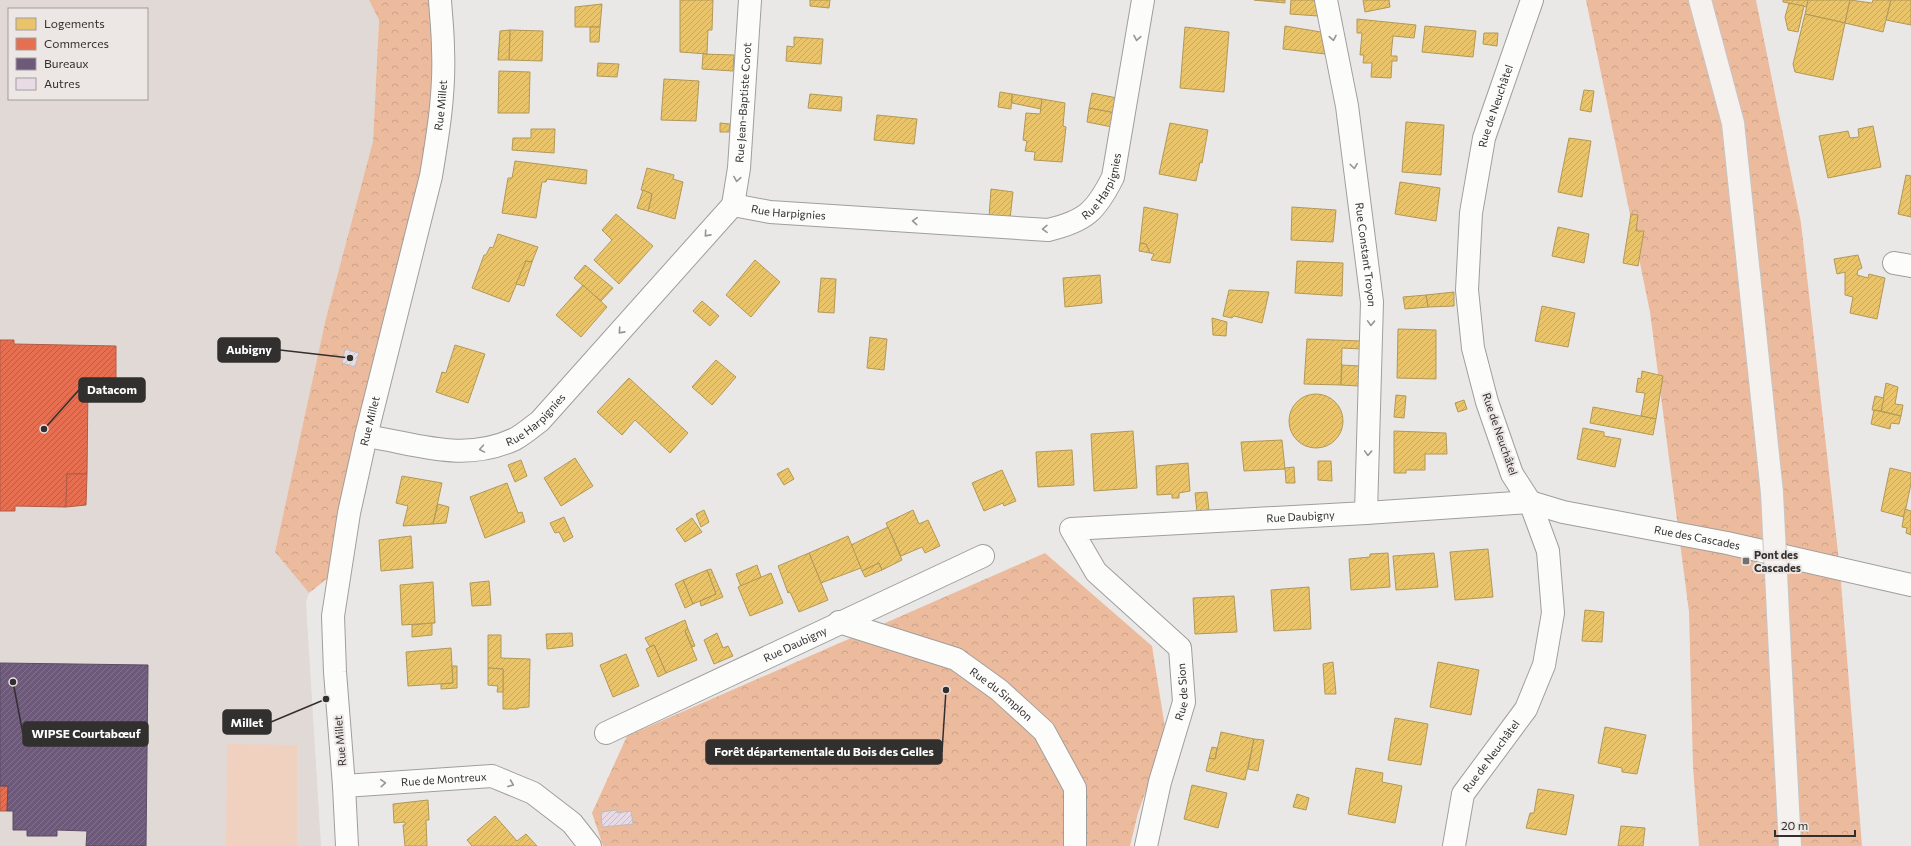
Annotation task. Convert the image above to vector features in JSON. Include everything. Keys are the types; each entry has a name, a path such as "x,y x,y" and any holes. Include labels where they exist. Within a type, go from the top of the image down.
{"main road":[{"path":"1700,0 1733,124 1772,492 1790,846"}],"street":[{"name":"Rue Millet","path":"347,846 333,621 349,513 366,436 431,176 442,101 443,50 440,0"},
{"name":"Rue Jean-Baptiste Corot","path":"733,205 739,168 750,0"},
{"name":"Rue Harpignies","path":"366,436 444,451 467,451 493,446 516,438 540,421 733,205 770,212 1048,230 1082,219 1104,196 1113,177 1143,0"},
{"name":"Rue Constant Troyon","path":"1326,0 1347,106 1372,302 1366,513"},
{"name":"Rue de Neuchâtel","path":"1454,846 1463,794 1526,709 1544,665 1553,613 1548,551 1530,502 1512,474 1487,402 1473,348 1467,290 1471,213 1484,138 1532,0"},
{"name":"Rue Daubigny","path":"1071,529 1366,513 1530,502"},
{"name":"Rue des Cascades","path":"1530,502 1563,512 1727,543 1911,584"},
{"name":"Rue de Sion","path":"1071,529 1096,572 1180,648 1184,702 1160,782 1146,846"},
{"name":"Rue Daubigny","path":"606,733 839,622 983,556"},
{"name":"Rue du Simplon","path":"839,622 956,659 999,690 1044,731 1075,788 1075,846"},
{"name":"Rue de Montreux","path":"344,786 492,776 534,793 572,823 590,846"}],"shaded area":[{"path":"0,0 369,0 379,20 373,141 326,318 275,552 309,593 306,602 321,846 0,846"},
{"path":"227,744 297,745 297,846 226,846"}],"green space":[{"path":"369,0 430,0 434,38 433,110 425,168 328,578 309,593 275,552 326,318 373,141 379,20"},
{"path":"1586,0 1756,0 1801,223 1840,570 1862,846 1699,846 1693,767 1689,612 1650,312"},
{"path":"1045,553 1152,646 1166,734 1138,813 1130,846 603,846 592,813 627,736"}],"building: Logements":[{"path":"680,0 713,0 712,30 708,30 707,54 680,52"},
{"path":"810,0 830,0 829,8 810,6"},
{"path":"1254,0 1285,0 1285,3"},
{"path":"1291,0 1315,0 1318,16 1290,14"},
{"path":"1363,0 1389,0 1390,7 1365,12"},
{"path":"1783,0 1808,0 1807,7 1783,2"},
{"path":"1808,0 1850,0 1845,23 1805,14"},
{"path":"1850,0 1872,3 1873,0 1891,0 1883,32 1845,23"},
{"path":"1891,0 1911,0 1911,25 1886,20"},
{"path":"1789,3 1804,6 1798,32 1788,30 1785,17"},
{"path":"602,4 600,27 575,27 575,7"},
{"path":"1805,14 1845,23 1833,80 1795,72 1793,64"},
{"path":"1357,19 1416,25 1414,38 1393,36 1391,56 1397,56 1397,61 1392,61 1391,78 1371,77 1372,63 1363,63 1364,55 1360,55 1362,33 1357,33"},
{"path":"1285,26 1321,32 1325,54 1283,49"},
{"path":"1425,26 1476,31 1473,57 1422,52"},
{"path":"590,27 600,27 599,42 590,42"},
{"path":"1185,27 1229,32 1224,92 1180,88"},
{"path":"510,30 543,31 542,61 509,60"},
{"path":"510,30 509,60 498,60 500,31"},
{"path":"1484,33 1498,33 1497,46 1483,44"},
{"path":"794,37 823,39 821,64 786,61 787,46 794,47"},
{"path":"703,54 734,55 733,71 702,69"},
{"path":"598,63 619,64 617,77 597,76"},
{"path":"499,71 530,72 529,113 498,113"},
{"path":"664,79 699,81 696,121 661,120"},
{"path":"1584,90 1594,91 1591,112 1580,110"},
{"path":"1000,92 1012,94 1011,109 998,107"},
{"path":"1092,93 1117,98 1115,113 1089,108"},
{"path":"810,94 842,97 841,111 808,108"},
{"path":"1012,94 1042,99 1041,109 1012,103"},
{"path":"1042,99 1065,103 1063,126 1066,127 1062,162 1034,160 1035,152 1025,151 1027,141 1023,140 1026,113 1040,114"},
{"path":"1089,108 1115,113 1112,127 1087,122"},
{"path":"877,115 917,119 914,144 874,140"},
{"path":"1406,122 1444,125 1441,175 1402,172"},
{"path":"720,123 730,124 729,132 720,132"},
{"path":"1170,123 1208,130 1202,163 1200,162 1196,181 1159,174"},
{"path":"1873,126 1881,167 1828,178 1819,136 1848,131 1850,138 1859,137 1858,129"},
{"path":"531,129 555,129 554,153 512,150 513,138 531,138"},
{"path":"1569,138 1591,141 1582,197 1558,192"},
{"path":"515,161 587,170 586,184 547,179 546,182 542,182 536,218 502,213 508,178 512,178"},
{"path":"647,168 674,175 673,179 683,182 675,219 648,211 652,194 641,190"},
{"path":"1906,175 1911,176 1911,217 1898,214"},
{"path":"1400,182 1440,188 1436,221 1395,214"},
{"path":"991,189 1013,192 1010,219 989,217"},
{"path":"643,190 652,194 648,211 637,208"},
{"path":"1144,207 1178,214 1170,263 1151,260 1154,254 1150,253 1146,244 1140,243"},
{"path":"1292,207 1336,210 1333,242 1291,240"},
{"path":"616,214 653,246 619,284 594,260 612,240 602,230"},
{"path":"1631,214 1638,215 1636,231 1644,231 1638,266 1623,263"},
{"path":"1558,227 1589,234 1584,263 1552,256"},
{"path":"498,234 538,247 532,262 526,261 509,302 472,288 484,255 486,255 490,247 493,248"},
{"path":"1140,243 1146,244 1150,253 1139,251"},
{"path":"1858,255 1862,268 1858,270 1857,275 1868,278 1869,274 1885,278 1877,319 1850,313 1853,297 1845,295 1845,272 1837,274 1834,259"},
{"path":"755,260 780,282 751,317 726,295"},
{"path":"526,261 532,262 524,286 516,284"},
{"path":"1297,261 1343,263 1342,296 1295,293"},
{"path":"585,265 613,288 601,301 574,278"},
{"path":"1100,275 1102,303 1065,307 1063,278"},
{"path":"821,278 836,279 834,313 818,312"},
{"path":"583,285 607,307 581,337 556,315"},
{"path":"1229,290 1269,292 1262,323 1234,316 1232,318 1223,316"},
{"path":"1454,292 1454,306 1428,307 1426,295"},
{"path":"1426,295 1428,307 1405,309 1403,297"},
{"path":"702,301 719,316 710,326 693,311"},
{"path":"1542,306 1575,313 1568,347 1535,341"},
{"path":"1212,318 1227,322 1226,336 1213,335"},
{"path":"1398,329 1436,330 1436,379 1397,378"},
{"path":"870,337 887,339 884,370 867,368"},
{"path":"1307,339 1361,341 1361,349 1342,348 1341,385 1304,384"},
{"path":"455,345 485,354 468,403 436,392 442,372 446,373"},
{"path":"716,360 736,377 712,405 692,387"},
{"path":"1342,365 1360,366 1359,386 1341,385"},
{"path":"1642,371 1663,376 1656,419 1641,416 1645,393 1636,392 1638,378 1641,379"},
{"path":"629,378 688,433 670,453 635,420 622,435 597,412"},
{"path":"1886,383 1898,387 1895,404 1903,405 1901,416 1881,411"},
{"path":"1316,394 1326,396 1335,402 1341,411 1343,421 1341,431 1335,440 1326,446 1316,448 1306,446 1297,440 1291,431 1289,421 1291,411 1297,402 1306,396"},
{"path":"1396,395 1406,396 1404,418 1394,417"},
{"path":"1875,396 1884,398 1881,411 1872,410"},
{"path":"1464,400 1467,409 1458,412 1455,403"},
{"path":"1593,407 1656,419 1653,435 1590,423"},
{"path":"1874,410 1901,416 1899,424 1891,423 1890,429 1871,424"},
{"path":"1583,428 1604,432 1604,436 1621,439 1615,467 1577,459"},
{"path":"1133,431 1137,488 1094,491 1091,434"},
{"path":"1394,431 1446,433 1447,454 1425,454 1425,470 1406,470 1406,473 1394,473"},
{"path":"1282,440 1285,469 1244,471 1241,442"},
{"path":"1072,450 1074,485 1038,487 1036,452"},
{"path":"575,458 593,486 561,506 544,478"},
{"path":"521,460 527,476 515,482 508,465"},
{"path":"1318,461 1331,461 1332,481 1318,480"},
{"path":"1188,463 1190,491 1179,493 1179,498 1172,498 1172,494 1157,495 1156,466"},
{"path":"1294,467 1295,483 1286,483 1285,468"},
{"path":"788,468 794,479 784,485 777,474"},
{"path":"1890,468 1911,473 1911,484 1904,517 1881,511"},
{"path":"1002,470 1016,501 1004,506 1003,503 984,511 972,483"},
{"path":"402,476 442,483 433,524 403,526 408,506 396,503"},
{"path":"507,483 518,513 522,512 525,522 485,538 470,497"},
{"path":"1207,492 1209,510 1197,512 1195,493"},
{"path":"438,504 449,507 446,523 433,524"},
{"path":"1905,509 1911,511 1911,535 1906,533 1907,528 1902,527"},
{"path":"704,510 709,522 701,527 696,514"},
{"path":"913,510 919,524 928,520 940,546 925,553 922,547 901,556 886,523"},
{"path":"564,517 573,537 564,542 559,532 555,533 550,523"},
{"path":"692,518 702,532 685,542 676,529"},
{"path":"888,527 902,560 882,570 879,563 862,571 851,545"},
{"path":"411,536 413,568 381,571 379,540"},
{"path":"848,536 861,568 821,583 809,553"},
{"path":"1488,549 1493,597 1455,600 1450,552"},
{"path":"809,553 828,600 799,612 790,592 788,593 778,566"},
{"path":"1388,553 1390,587 1351,590 1349,559 1370,557 1370,554"},
{"path":"1434,553 1438,587 1396,590 1393,556"},
{"path":"879,563 882,570 865,577 862,571"},
{"path":"757,565 761,577 741,587 736,574"},
{"path":"711,569 723,597 701,606 700,601 716,594 707,570"},
{"path":"707,570 716,594 693,604 683,580"},
{"path":"771,573 783,603 750,616 738,587"},
{"path":"683,580 693,604 685,608 675,584"},
{"path":"489,581 491,605 472,606 470,583"},
{"path":"433,582 435,623 402,625 400,585"},
{"path":"1309,587 1311,629 1274,631 1271,590"},
{"path":"1234,596 1237,632 1195,634 1193,598"},
{"path":"1585,610 1604,612 1602,642 1582,641"},
{"path":"685,620 688,629 685,631 697,660 666,673 654,645 650,647 645,638"},
{"path":"432,623 432,635 412,637 412,625"},
{"path":"688,629 695,646 692,647 685,631"},
{"path":"572,633 573,646 547,649 546,634"},
{"path":"717,633 723,648 728,646 733,656 714,664 704,640"},
{"path":"488,635 501,635 501,658 530,659 529,707 503,709 503,669 488,668"},
{"path":"654,645 666,673 658,677 646,649"},
{"path":"451,648 453,683 408,686 406,652"},
{"path":"626,654 639,686 613,697 600,665"},
{"path":"1333,662 1336,694 1325,694 1323,664"},
{"path":"1438,662 1479,670 1471,715 1430,707"},
{"path":"452,666 457,666 457,688 441,689 441,684 453,683"},
{"path":"488,668 503,669 503,692 497,692 498,686 488,685"},
{"path":"1395,718 1428,724 1421,765 1388,760"},
{"path":"1605,727 1646,735 1637,774 1622,772 1622,768 1598,763"},
{"path":"1221,732 1254,739 1245,780 1206,771 1209,758 1215,759"},
{"path":"1254,739 1264,740 1258,771 1248,769"},
{"path":"1212,747 1217,748 1215,759 1209,758"},
{"path":"1356,768 1383,773 1382,782 1402,786 1395,823 1348,814"},
{"path":"1192,785 1227,793 1218,828 1184,819"},
{"path":"1538,789 1574,795 1566,835 1526,828 1530,813 1534,813"},
{"path":"1297,794 1309,798 1306,810 1293,807"},
{"path":"428,800 429,820 426,820 427,846 405,846 403,825 405,825 405,822 394,823 393,804"},
{"path":"495,816 517,841 526,834 537,846 472,846 467,840"},
{"path":"1621,826 1645,828 1643,846 1618,846"}],"building: Commerces":[{"path":"0,340 14,340 14,344 116,346 116,384 88,383 87,474 67,474 66,507 15,506 15,511 0,511"},
{"path":"67,474 87,474 86,505 66,507"},
{"path":"0,786 8,786 7,811 0,811"}],"building: Bureaux":[{"path":"0,663 148,665 146,846 86,846 87,831 57,830 57,836 27,836 27,830 13,830 13,811 7,811 8,786 0,786"}],"building: Autres":[{"path":"345,349 359,353 355,367 342,363"},
{"path":"617,810 617,813 631,811 633,824 602,827 601,812"}],"place":[{"name":"Aubigny","path":"350,358"},
{"name":"Datacom","path":"44,429"},
{"name":"Pont des Cascades","path":"1746,561"},
{"name":"WIPSE Courtabœuf","path":"13,682"},
{"name":"Forêt départementale du Bois des Gelles","path":"946,690"},
{"name":"Millet","path":"326,699"}]}
